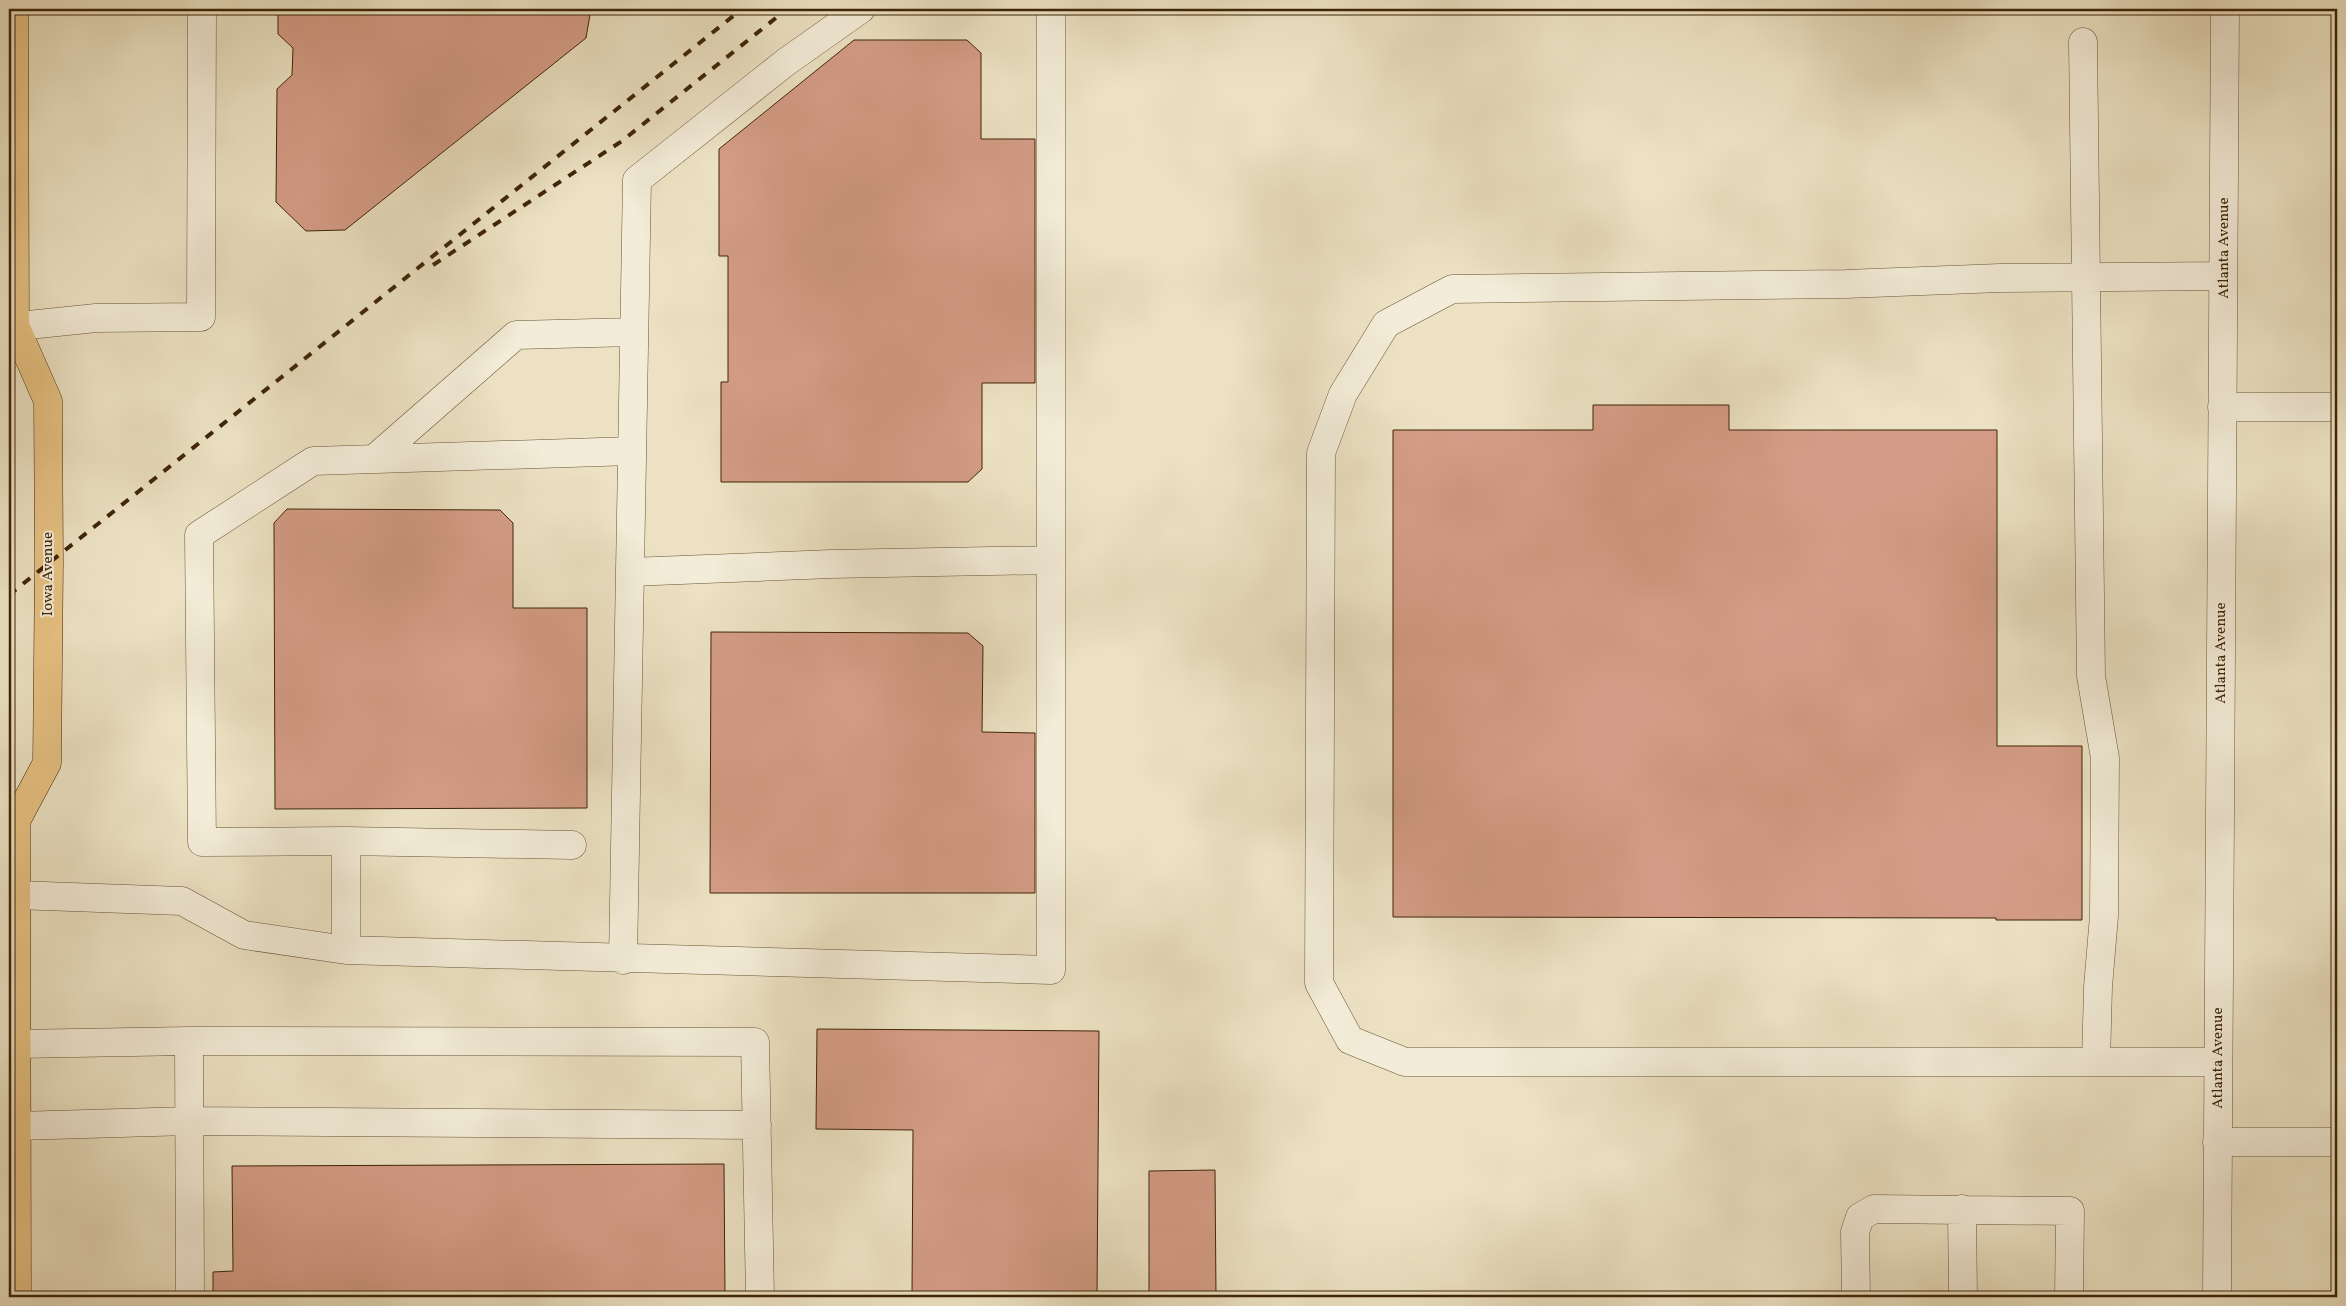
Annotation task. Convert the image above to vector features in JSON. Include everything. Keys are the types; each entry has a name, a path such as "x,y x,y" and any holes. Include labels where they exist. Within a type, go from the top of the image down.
{"main road":[{"name":"Iowa Avenue","path":"14,9 11,333 48,401 49,562 47,763 12,824 16,894 17,1297"}],"street":[{"path":"11,333 96,318 201,317 202,9"},
{"path":"623,960 637,180 786,62 861,9"},
{"path":"16,894 182,901 244,935 346,950 623,960 1051,970 1051,9"},
{"name":"Atlanta Avenue","path":"2217,1297 2225,9"},
{"path":"2083,42 2091,676 2106,758 2104,916 2098,987 2096,1062"},
{"path":"2218,1062 1405,1062 1350,1040 1319,983 1321,453 1342,394 1386,324 1452,289 1846,284 2000,278 2224,276"},
{"path":"374,459 516,335 634,332"},
{"path":"2222,407 2337,407"},
{"path":"572,845 346,841 202,842 199,535 313,461 632,451"},
{"path":"630,572 831,564 1051,560"},
{"path":"346,841 346,950"},
{"path":"189,1041 190,1297"},
{"path":"17,1044 189,1041 755,1042 760,1297"},
{"path":"17,1126 189,1121 757,1126"},
{"path":"2217,1142 2337,1142"},
{"path":"1856,1297 1855,1232 1860,1217 1874,1209 2070,1211 2069,1297"},
{"path":"1962,1209 1963,1297"}],"building":[{"path":"278,9 591,9 586,38 345,230 306,231 276,202 277,89 292,75 293,48 278,34"},
{"path":"854,40 967,40 981,53 981,139 1035,139 1035,383 982,383 982,469 968,482 721,482 721,382 728,382 728,256 719,256 719,149"},
{"path":"1593,405 1729,405 1729,430 1997,430 1997,746 2082,746 2082,920 1996,920 1996,918 1393,917 1393,430 1593,430"},
{"path":"287,509 500,510 513,523 513,608 587,608 587,808 275,809 274,523"},
{"path":"711,632 968,633 983,646 982,732 1035,733 1035,893 710,893"},
{"path":"817,1029 1099,1031 1097,1297 912,1297 913,1130 816,1129"},
{"path":"724,1164 725,1297 213,1297 213,1272 233,1271 232,1166"},
{"path":"1215,1170 1216,1297 1149,1297 1149,1171"}],"railway":[{"path":"9,595 742,9"},
{"path":"433,265 622,141 787,9"}]}
